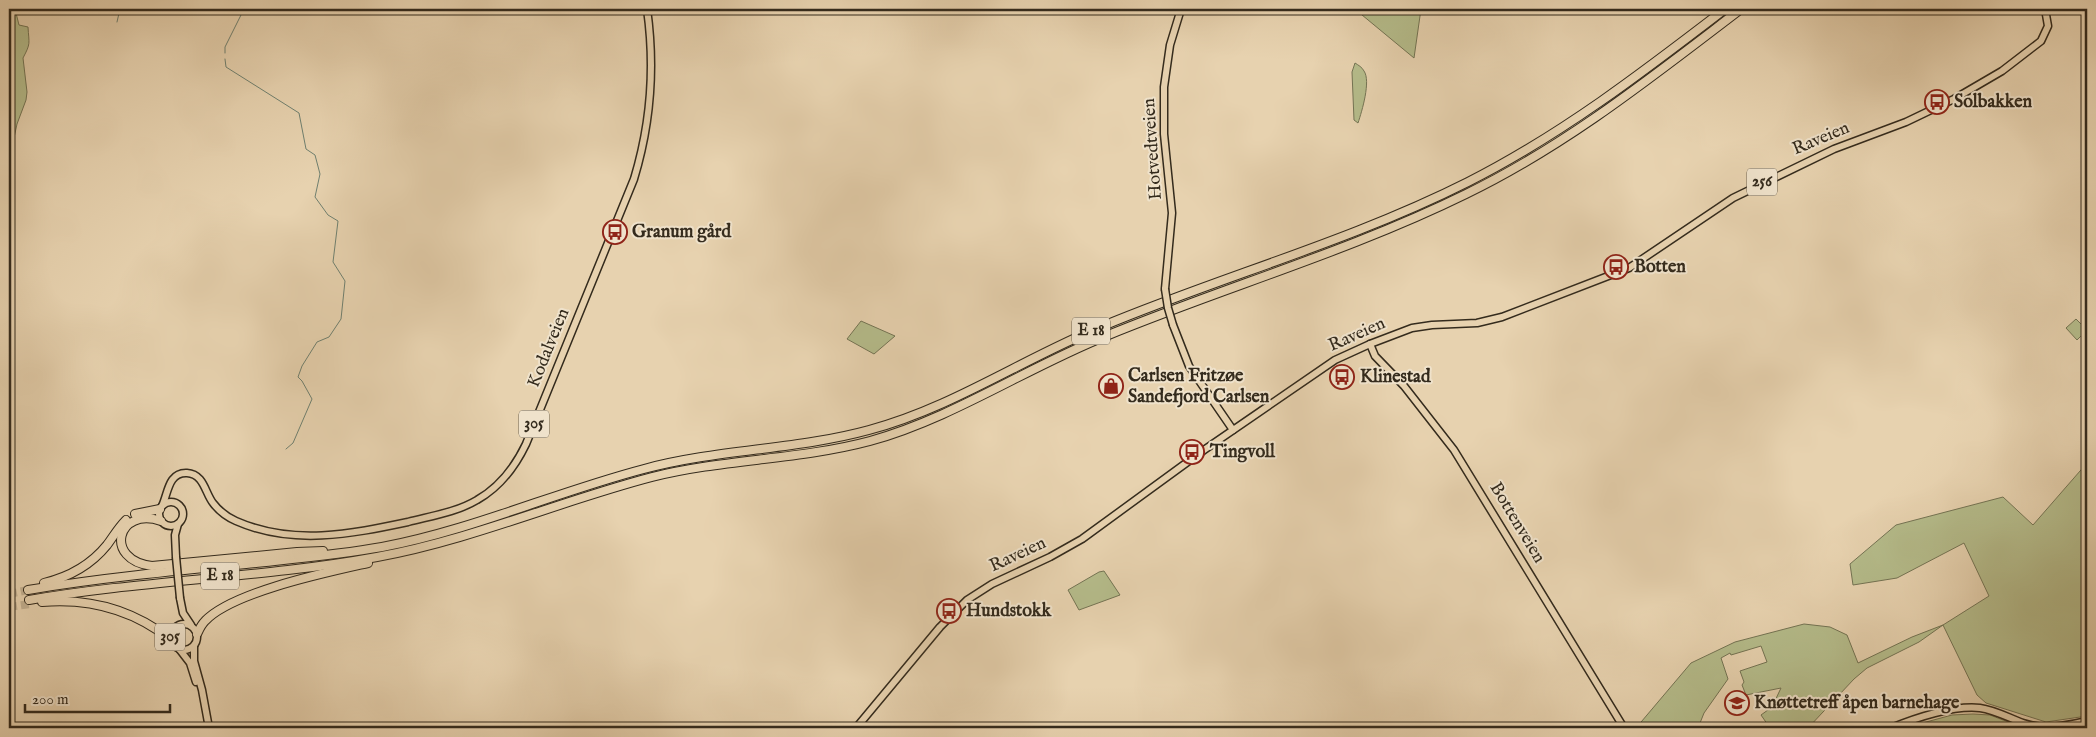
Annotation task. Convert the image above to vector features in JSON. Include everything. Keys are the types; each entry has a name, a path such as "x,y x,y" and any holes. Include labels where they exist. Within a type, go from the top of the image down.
{"highway":[{"name":"E 18","path":"161,507 127,519 95,558 67,577 28,589 379,548 461,527 604,480 654,466 716,453 848,436 888,425 921,413 1071,339 1392,216 1463,184 1529,149 1582,116 1726,9"},
{"name":"E 18","path":"170,639 128,614 101,604 76,601 30,602 115,587 337,563 410,550 464,536 670,472 850,446 891,434 925,422 1075,348 1359,240 1468,194 1528,162 1588,124 1651,79 1741,9"},
{"name":"E 18","path":"164,523 142,518 131,522 124,529 121,539 122,548 133,562 152,566 371,545 379,548"},
{"path":"197,634 202,624 212,614 248,596 325,574 404,556 410,550"}],"main road":[{"name":"Kodalveien","path":"172,481 182,473 195,475 201,480 214,504 228,517 273,533 313,537 358,532 454,510 477,500 502,481 517,461 526,444 634,179 642,152 651,95 647,9"},
{"name":"Hotvedtveien","path":"1181,9 1170,45 1164,87 1164,134 1172,213 1165,289 1173,325 1190,366 1233,430"},
{"name":"Raveien","path":"856,728 891,689 940,627 967,600 992,584 1076,542 1324,367 1370,344 1419,327 1469,324 1492,320 1622,271 1652,254 1717,207 1764,181 1834,148 1906,122 1946,102 2017,57 2024,55 2041,41 2048,26 2045,9"},
{"name":"Bottenveien","path":"1370,344 1376,356 1420,404 1454,450 1624,728"},
{"name":"305","path":"172,481 171,493 173,500 183,512 175,535 180,598 184,613 197,634 194,646 194,661 209,725"},
{"name":"305","path":"172,481 167,487 159,515 164,523 176,556"},
{"path":"161,507 169,502 178,504"},
{"path":"164,523 172,526 178,524"},
{"name":"305","path":"177,626 180,598"},
{"name":"305","path":"192,626 183,624 177,626 171,633 170,639 190,663 209,725"},
{"name":"305","path":"180,650 188,650 194,646"},
{"path":"1891,728 1944,711 1965,708 1992,710 2024,723 2041,726 2065,726 2087,721"}],"green space":[{"path":"9,9 15,9 19,25 28,27 29,40 23,58 27,92 26,100 9,152"},
{"path":"1354,9 1421,9 1414,58 1356,10"},
{"path":"1355,63 1363,70 1367,82 1358,123 1354,120 1352,72"},
{"path":"2076,319 2087,330 2077,340 2066,328"},
{"path":"861,321 895,336 874,354 847,339"},
{"path":"2087,463 2087,716 2046,722 1986,703 1977,695 1943,625 1989,596 1964,543 1897,578 1853,585 1850,564 1896,525 2003,497 2033,525"},
{"path":"1104,571 1120,595 1079,610 1068,590"},
{"path":"1804,624 1830,627 1847,635 1858,663 1912,637 1943,625 1919,642 1867,668 1854,679 1808,728 1770,728 1761,715 1772,707 1781,688 1746,695 1740,671 1767,662 1761,646 1731,655 1730,653 1721,658 1728,679 1704,713 1698,728 1636,728 1691,663 1735,642"},
{"path":"1952,715 1990,715 2024,728 1904,728"}],"waterway":[{"path":"117,22 120,9"},
{"path":"225,53 225,47 244,9"},
{"path":"225,59 226,67 299,113 306,149 315,155 320,174 315,197 328,215 338,221 333,262 345,281 341,319 329,337 317,342 302,366 298,377 312,399 293,443 286,449"}],"tunnel":[{"path":"9,594 28,590"},
{"path":"9,607 30,604"}],"place":[{"name":"Solbakken","path":"1937,102"},
{"name":"Granum gård","path":"615,232"},
{"name":"Botten","path":"1616,267"},
{"name":"Klinestad","path":"1342,377"},
{"name":"Carlsen Fritzøe Sandefjord Carlsen","path":"1111,386"},
{"name":"Tingvoll","path":"1192,452"},
{"name":"Hundstokk","path":"949,611"},
{"name":"Knøttetreff åpen barnehage","path":"1737,703"}]}
